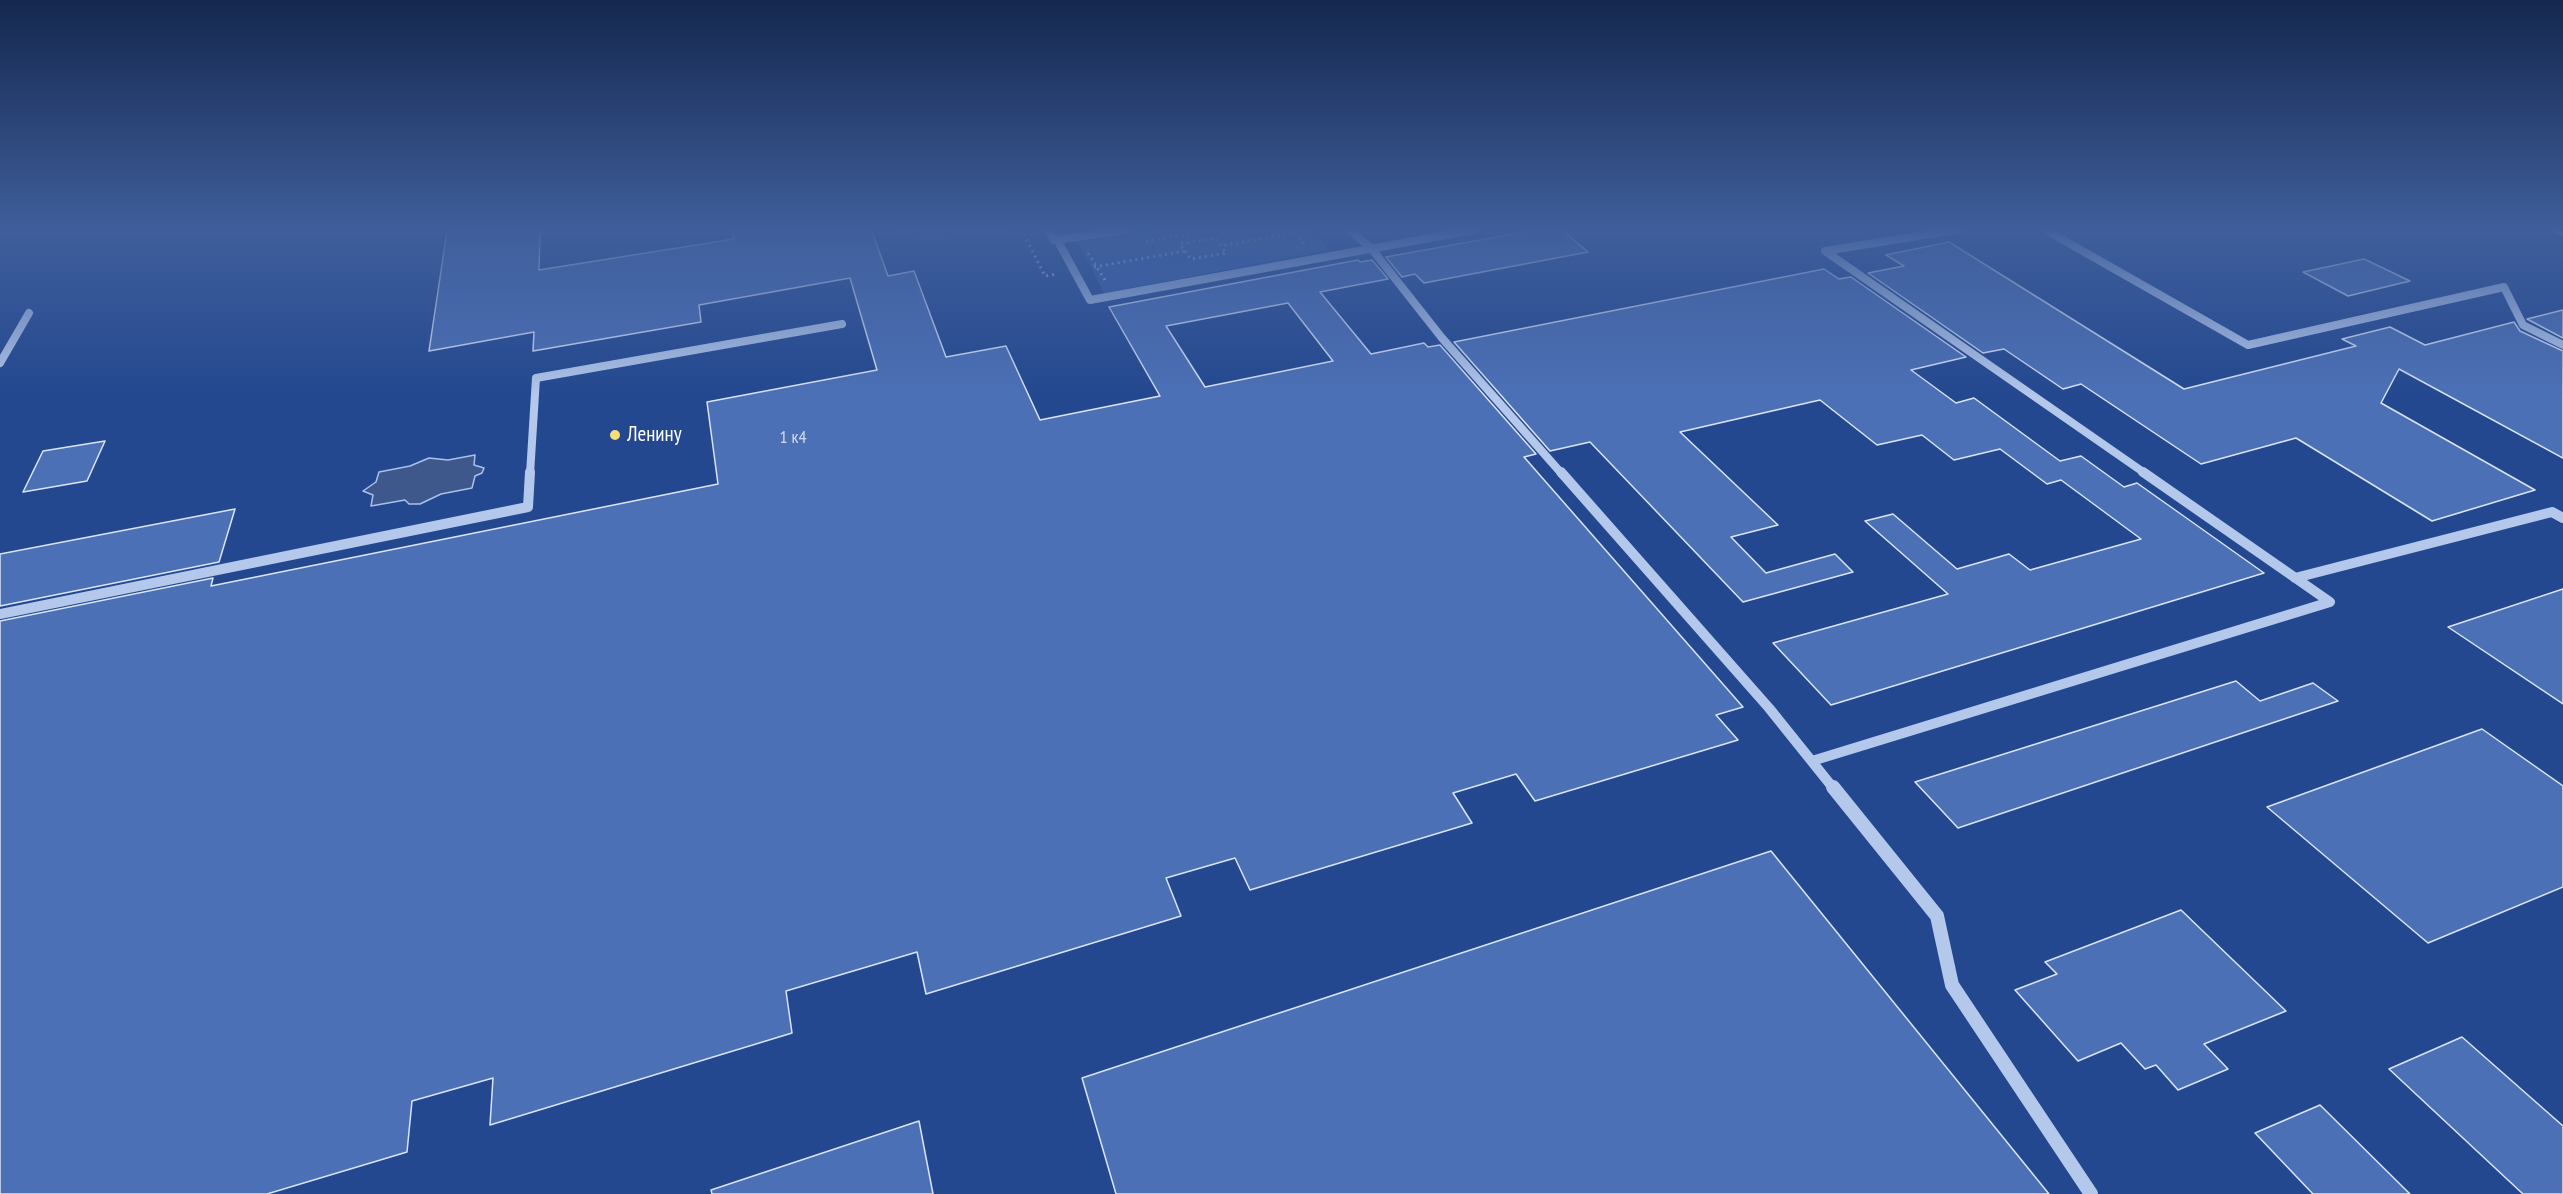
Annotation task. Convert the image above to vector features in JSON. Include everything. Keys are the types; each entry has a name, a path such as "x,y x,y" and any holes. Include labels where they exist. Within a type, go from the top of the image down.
{"street":[{"path":"1081,285 1090,300 1173,285"},
{"path":"1400,285 1442,338 1769,708 1937,916 1952,985 2091,1194"},
{"path":"1812,761 2330,602 1873,285"},
{"path":"2142,285 2248,345 2504,287 2523,325 2563,345"},
{"path":"0,363 29,313"},
{"path":"0,614 528,507 536,378 842,324"},
{"path":"2295,578 2558,511 2563,518"}],"shaded area":[{"path":"1100,285 1147,285 1104,293"},
{"path":"475,455 474,465 484,468 482,473 475,476 472,488 441,494 420,504 409,504 405,500 371,506 373,495 363,491 376,482 379,472 410,466 429,458 448,460"}],"building":[{"path":"439,285 812,285 699,305 701,322 533,351 534,332 429,351"},
{"path":"852,285 919,285 946,357 1006,346 1040,420 1160,396 1109,307 1227,285 1358,285 1320,292 1371,354 1424,343 1428,347 1440,345 1536,454 1524,457 1743,707 1716,715 1738,740 1535,801 1516,774 1453,793 1472,823 1250,890 1235,858 1166,878 1181,916 926,994 917,952 786,991 792,1033 490,1125 493,1078 412,1101 407,1152 267,1194 0,1194 0,621 213,578 211,586 718,484 707,402 877,370","holes":["1288,303 1333,361 1205,387 1166,326"]},
{"path":"1744,285 1862,285 1966,357 1911,370 1956,403 1974,398 2060,461 2081,456 2124,487 2137,483 2264,573 1831,705 1773,643 1948,594 1865,521 1893,514 1957,569 2009,554 2030,570 2141,539 2061,480 2047,484 2000,449 1954,460 1922,435 1877,445 1820,400 1680,432 1778,525 1731,537 1766,573 1835,554 1853,572 1743,602 1590,442 1550,451 1454,342"},
{"path":"1885,285 2017,285 2184,389 2356,346 2342,339 2390,327 2425,345 2514,322 2520,331 2563,351 2563,458 2399,369 2381,403 2535,490 2432,521 2296,438 2201,464 2081,384 2063,389 2004,349 1983,353"},
{"path":"2327,285 2395,285 2348,296"},
{"path":"2563,310 2563,338 2527,319"},
{"path":"105,441 87,481 23,492 43,451"},
{"path":"235,509 219,562 0,606 0,554"},
{"path":"2563,589 2563,704 2448,627"},
{"path":"2236,681 2260,701 2313,683 2338,701 1958,828 1915,782"},
{"path":"2482,729 2563,786 2563,887 2428,943 2267,807"},
{"path":"1771,851 2049,1194 1116,1194 1082,1078"},
{"path":"2181,910 2286,1011 2204,1044 2228,1069 2178,1090 2156,1065 2145,1069 2121,1043 2078,1061 2015,990 2057,974 2045,962"},
{"path":"2462,1037 2563,1126 2563,1194 2523,1194 2389,1069"},
{"path":"2320,1105 2410,1194 2313,1194 2255,1133"},
{"path":"919,1121 933,1194 712,1194 711,1190"}],"place":[{"name":"Ленину","path":"615,435"}]}
